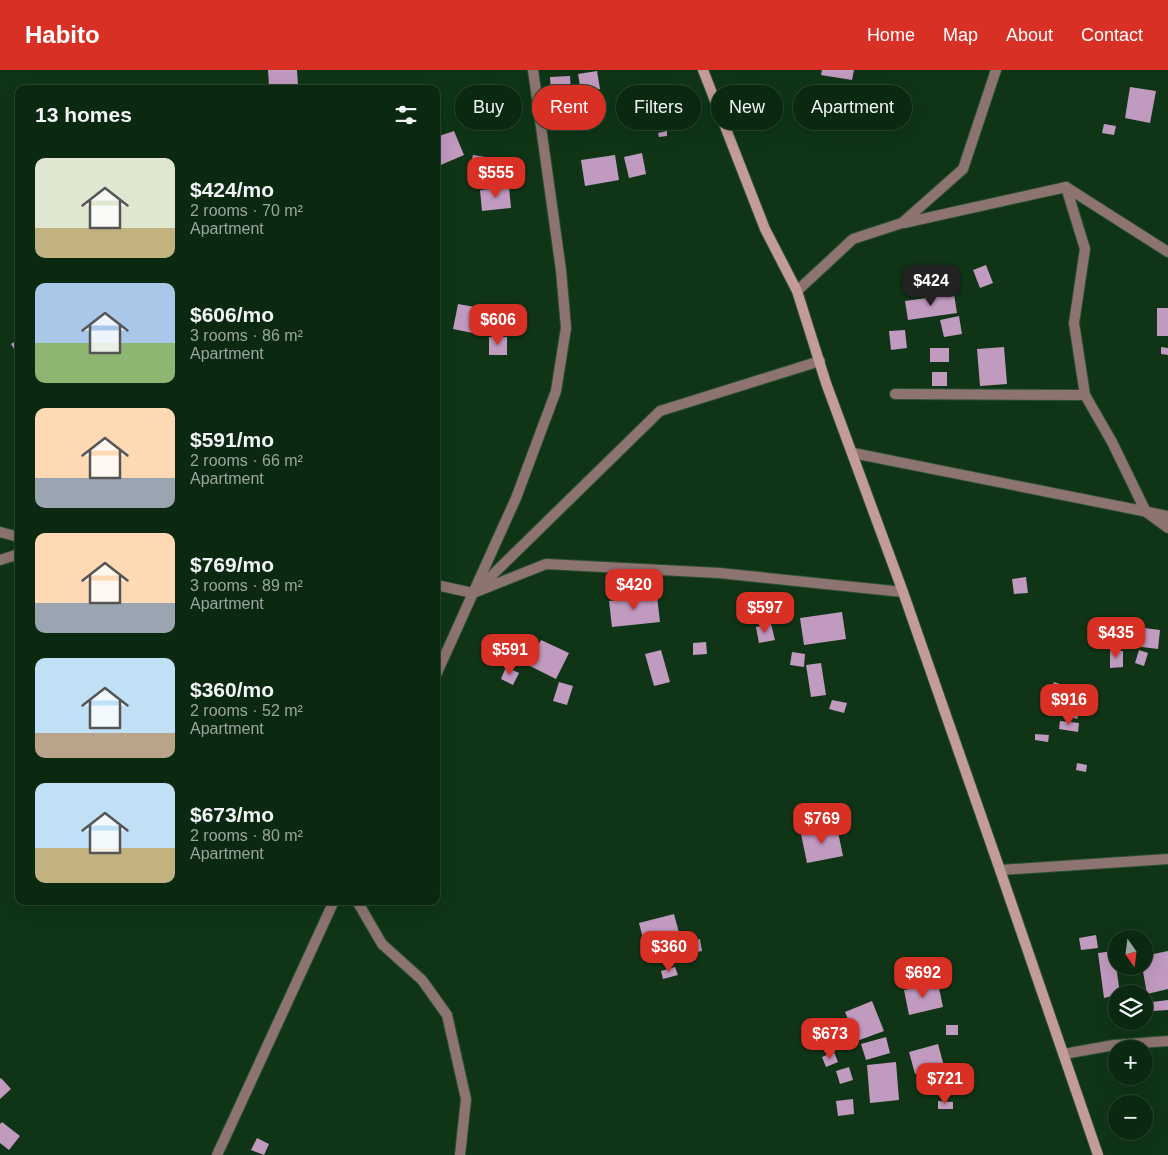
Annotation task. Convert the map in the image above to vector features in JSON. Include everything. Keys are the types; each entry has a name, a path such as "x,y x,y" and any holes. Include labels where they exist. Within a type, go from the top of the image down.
{"main road":[{"path":"703,70 765,229 797,291 820,362 903,592 1098,1155"}],"street":[{"path":"440,666 516,498 556,391 566,328 561,270 533,70"},
{"path":"902,223 963,169 996,70"},
{"path":"797,291 853,239 902,223 1066,187 1168,252"},
{"path":"1066,187 1085,249 1074,323 1085,395 1112,442 1146,512 1168,528"},
{"path":"473,593 660,411 820,362"},
{"path":"895,394 1085,395"},
{"path":"853,453 1168,516"},
{"path":"0,532 15,536"},
{"path":"0,560 15,555"},
{"path":"440,586 473,593 546,564 719,573 903,592"},
{"path":"1000,870 1168,859"},
{"path":"217,1155 332,905"},
{"path":"359,905 382,944 422,980 447,1015 466,1099 460,1155"},
{"path":"1064,1054 1114,1045 1168,1041"}],"building":[{"path":"268,70 297,70 298,85 269,85"},
{"path":"822,70 854,70 852,80 821,75"},
{"path":"597,71 599,85 580,85 578,74"},
{"path":"570,76 571,85 550,85 550,77"},
{"path":"1130,87 1156,91 1150,123 1125,118"},
{"path":"1104,124 1116,126 1114,135 1102,133"},
{"path":"454,131 464,155 440,165 440,136"},
{"path":"667,131 667,136 659,137 658,133"},
{"path":"642,153 646,174 629,178 624,157"},
{"path":"473,155 485,157 483,166 471,164"},
{"path":"615,155 619,180 585,186 581,160"},
{"path":"509,187 511,208 482,211 480,190"},
{"path":"986,265 993,283 980,288 973,270"},
{"path":"954,294 957,313 908,320 905,301"},
{"path":"458,304 492,310 487,336 453,329"},
{"path":"1157,308 1168,308 1168,336 1157,336"},
{"path":"959,316 962,334 944,337 940,320"},
{"path":"905,330 907,348 891,350 889,331"},
{"path":"489,337 507,337 507,355 489,355"},
{"path":"15,342 15,350 11,344"},
{"path":"1004,347 1007,384 980,386 977,349"},
{"path":"1161,347 1168,348 1168,355 1161,354"},
{"path":"930,348 949,348 949,362 930,362"},
{"path":"932,372 947,372 947,386 932,386"},
{"path":"1026,577 1028,593 1014,594 1012,579"},
{"path":"657,596 660,622 612,627 609,601"},
{"path":"842,612 846,639 804,645 800,618"},
{"path":"771,624 775,640 759,643 756,627"},
{"path":"1137,627 1160,630 1158,649 1134,646"},
{"path":"541,640 569,653 556,679 528,665"},
{"path":"706,642 707,654 693,655 693,643"},
{"path":"661,650 670,682 654,686 645,654"},
{"path":"1139,650 1148,653 1144,666 1135,663"},
{"path":"1110,651 1123,651 1123,667 1110,668"},
{"path":"792,652 805,654 804,667 790,665"},
{"path":"821,663 826,695 811,697 806,665"},
{"path":"506,667 519,673 513,685 501,679"},
{"path":"559,682 573,686 567,705 553,701"},
{"path":"1054,682 1086,693 1077,719 1044,708"},
{"path":"832,700 847,703 844,713 829,709"},
{"path":"1060,721 1079,723 1078,732 1059,729"},
{"path":"1035,734 1049,735 1048,742 1035,740"},
{"path":"1077,763 1087,765 1086,772 1076,770"},
{"path":"837,827 843,856 807,863 801,834"},
{"path":"674,914 681,940 646,950 639,923"},
{"path":"1096,935 1098,948 1081,950 1079,938"},
{"path":"700,939 702,951 688,954 686,942"},
{"path":"1168,951 1168,989 1153,993 1153,985 1145,985 1144,975 1153,975 1153,954"},
{"path":"1108,952 1108,975 1117,975 1119,985 1108,985 1108,997 1104,998 1098,953"},
{"path":"675,967 678,975 663,979 661,971"},
{"path":"938,983 943,1007 909,1015 904,990"},
{"path":"1168,1000 1168,1010 1153,1011 1153,1002"},
{"path":"872,1001 884,1031 857,1041 845,1012"},
{"path":"946,1025 958,1025 958,1035 946,1035"},
{"path":"886,1037 890,1053 866,1060 861,1044"},
{"path":"938,1044 944,1066 915,1074 909,1052"},
{"path":"834,1052 838,1062 826,1067 822,1057"},
{"path":"896,1062 899,1100 870,1103 867,1065"},
{"path":"849,1067 853,1080 840,1084 836,1071"},
{"path":"0,1079 11,1089 0,1099"},
{"path":"853,1099 854,1114 838,1116 836,1101"},
{"path":"938,1101 953,1102 953,1109 938,1109"},
{"path":"2,1122 20,1136 9,1150 0,1143 0,1124"},
{"path":"257,1138 269,1144 264,1155 251,1150"}]}
